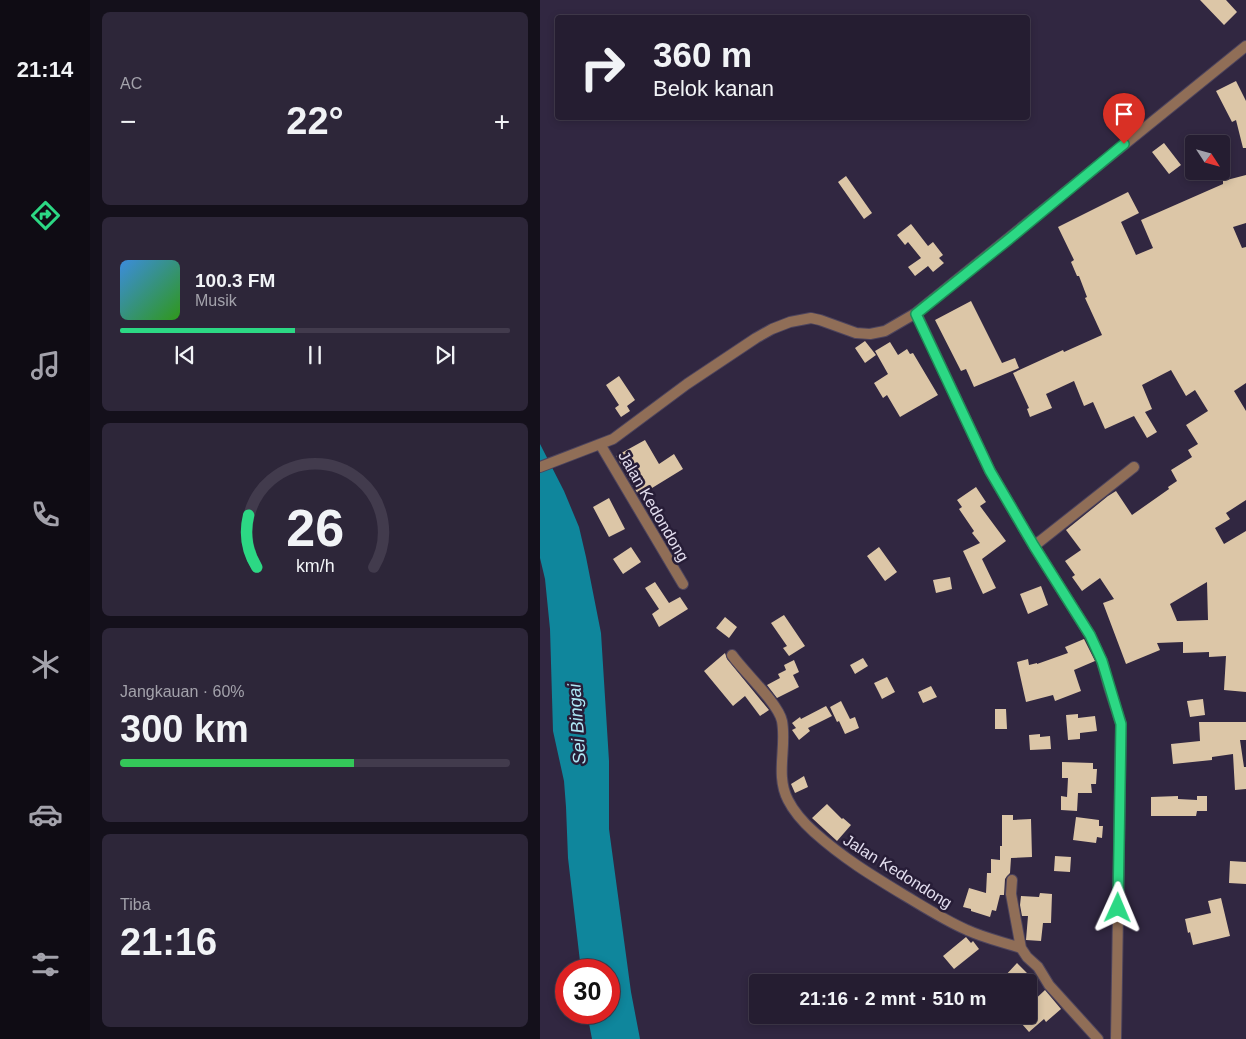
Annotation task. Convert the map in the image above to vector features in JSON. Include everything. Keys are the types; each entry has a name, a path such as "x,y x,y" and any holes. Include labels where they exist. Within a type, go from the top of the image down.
{"street":[{"path":"540,467 613,439 687,384 772,329 790,322 811,318 856,333 870,334 885,331 916,314 1246,46"},
{"path":"916,314 990,471 1090,635 1102,661 1121,724 1116,1039"},
{"name":"Jalan Kedondong","path":"600,444 682,584"},
{"path":"1034,546 1134,467"},
{"name":"Jalan Kedondong","path":"732,655 773,703 782,719 784,737 782,760 783,786 788,800 808,826 854,865 936,913 967,930 1021,948 1027,957 1038,967 1049,985 1098,1039"},
{"path":"1012,880 1011,894 1021,948"}],"water":[{"name":"Sei Bingai","path":"540,444 564,491 579,527 601,633 609,761 609,829 631,992 640,1039 592,1039 589,1024 620,1024 620,959 580,959 568,858 564,781 553,731 550,629 545,579 540,558"}],"building":[{"path":"1200,0 1226,0 1237,12 1224,25"},
{"path":"1236,81 1246,101 1246,148 1243,148 1236,120 1232,122 1216,91"},
{"path":"1164,143 1181,165 1169,174 1152,152"},
{"path":"1246,175 1246,223 1233,227 1242,248 1246,247 1246,383 1234,391 1246,411 1246,500 1226,513 1230,519 1215,528 1224,544 1246,531 1246,692 1224,690 1226,656 1209,657 1209,652 1183,653 1183,642 1157,643 1160,650 1126,664 1103,603 1114,599 1100,578 1082,591 1072,577 1075,575 1065,561 1081,550 1066,530 1108,496 1116,491 1132,515 1169,489 1168,487 1177,481 1171,470 1192,457 1188,450 1198,444 1186,425 1208,411 1195,390 1186,396 1171,370 1142,385 1152,409 1145,412 1157,432 1147,438 1134,416 1105,429 1093,402 1084,406 1074,381 1046,394 1052,408 1030,417 1027,409 1029,408 1013,373 1063,350 1064,352 1102,335 1085,298 1087,297 1079,276 1077,276 1071,262 1074,260 1058,227 1128,192 1139,213 1121,222 1136,255 1153,248 1141,220 1223,184 1223,181","holes":["1207,582 1208,620 1177,621 1170,604"]},
{"path":"846,176 872,213 864,219 838,182"},
{"path":"911,224 928,246 933,242 943,255 939,258 944,263 933,272 928,266 915,276 908,267 921,258 908,242 905,245 897,235"},
{"path":"971,301 1002,363 1015,358 1019,368 974,387 966,369 961,371 935,320"},
{"path":"865,341 876,355 865,363 855,348"},
{"path":"890,342 898,355 907,349 910,354 913,353 938,395 900,417 887,395 883,398 874,383 888,374 875,351"},
{"path":"619,376 635,400 627,406 630,411 621,417 615,408 619,405 606,385"},
{"path":"645,440 659,464 674,454 683,469 639,496 616,456"},
{"path":"976,487 986,502 980,506 1006,541 982,559 996,588 983,594 963,551 980,543 972,533 974,531 959,509 962,507 957,500"},
{"path":"609,498 625,529 609,537 593,507"},
{"path":"631,547 641,562 623,574 613,559"},
{"path":"879,547 897,572 885,581 867,556"},
{"path":"950,577 952,589 936,593 933,580"},
{"path":"655,582 669,603 680,597 688,609 659,627 652,614 659,609 645,588"},
{"path":"1041,586 1048,605 1028,614 1020,594"},
{"path":"784,615 805,646 789,656 783,648 787,646 771,623"},
{"path":"725,617 737,627 729,638 716,628"},
{"path":"1084,639 1095,661 1074,670 1081,691 1055,701 1053,695 1026,702 1017,662 1028,659 1029,665 1037,664 1068,653 1065,647"},
{"path":"725,653 727,659 769,710 760,716 745,696 733,706 704,671"},
{"path":"863,658 868,666 855,674 850,665"},
{"path":"794,660 799,672 793,675 799,687 777,698 767,685 780,678 778,674 786,670 784,665"},
{"path":"887,677 895,692 882,699 874,683"},
{"path":"931,686 937,697 923,703 918,692"},
{"path":"1203,699 1205,715 1190,717 1187,701"},
{"path":"841,701 850,719 855,717 859,728 845,734 830,707"},
{"path":"826,706 832,716 808,728 810,731 799,740 792,730 796,728 792,723 800,717 801,719"},
{"path":"995,709 1006,709 1007,729 995,729"},
{"path":"1078,714 1078,718 1095,716 1097,731 1080,733 1080,739 1068,740 1066,715"},
{"path":"1199,722 1246,722 1246,740 1240,740 1244,767 1246,767 1246,789 1235,790 1233,754 1212,757 1212,760 1173,764 1171,744 1200,741"},
{"path":"1040,734 1040,737 1050,736 1051,749 1030,750 1029,735"},
{"path":"1062,762 1093,763 1093,769 1097,769 1096,784 1091,784 1092,793 1078,793 1077,811 1061,810 1061,796 1067,797 1068,778 1062,778"},
{"path":"804,776 808,787 795,793 791,784"},
{"path":"1178,796 1178,799 1197,800 1197,796 1207,796 1207,811 1197,811 1196,816 1151,816 1151,797"},
{"path":"827,804 851,825 837,841 812,818"},
{"path":"1002,815 1013,815 1013,820 1031,819 1032,857 1011,858 1010,873 1005,879 1004,895 1000,895 996,911 992,910 990,917 963,907 969,888 986,893 987,873 991,873 991,859 1000,860"},
{"path":"1076,817 1099,820 1099,826 1103,826 1102,838 1097,837 1096,843 1073,840"},
{"path":"1055,856 1071,857 1070,872 1054,871"},
{"path":"1230,861 1246,862 1246,884 1229,883"},
{"path":"1040,893 1052,894 1051,923 1043,923 1041,941 1026,940 1028,916 1022,916 1021,896 1039,897"},
{"path":"1221,898 1230,936 1193,945 1185,919 1211,913 1208,901"},
{"path":"966,937 971,943 973,941 979,949 954,969 943,956"},
{"path":"1017,963 1027,973 1026,974 1007,974"},
{"path":"1045,990 1061,1009 1046,1022 1044,1019 1029,1032 1022,1024 1037,1024 1037,998"}],"route":[{"path":"1118,908 1121,724 1102,661 1090,635 990,471 916,314 1124,144"}]}
